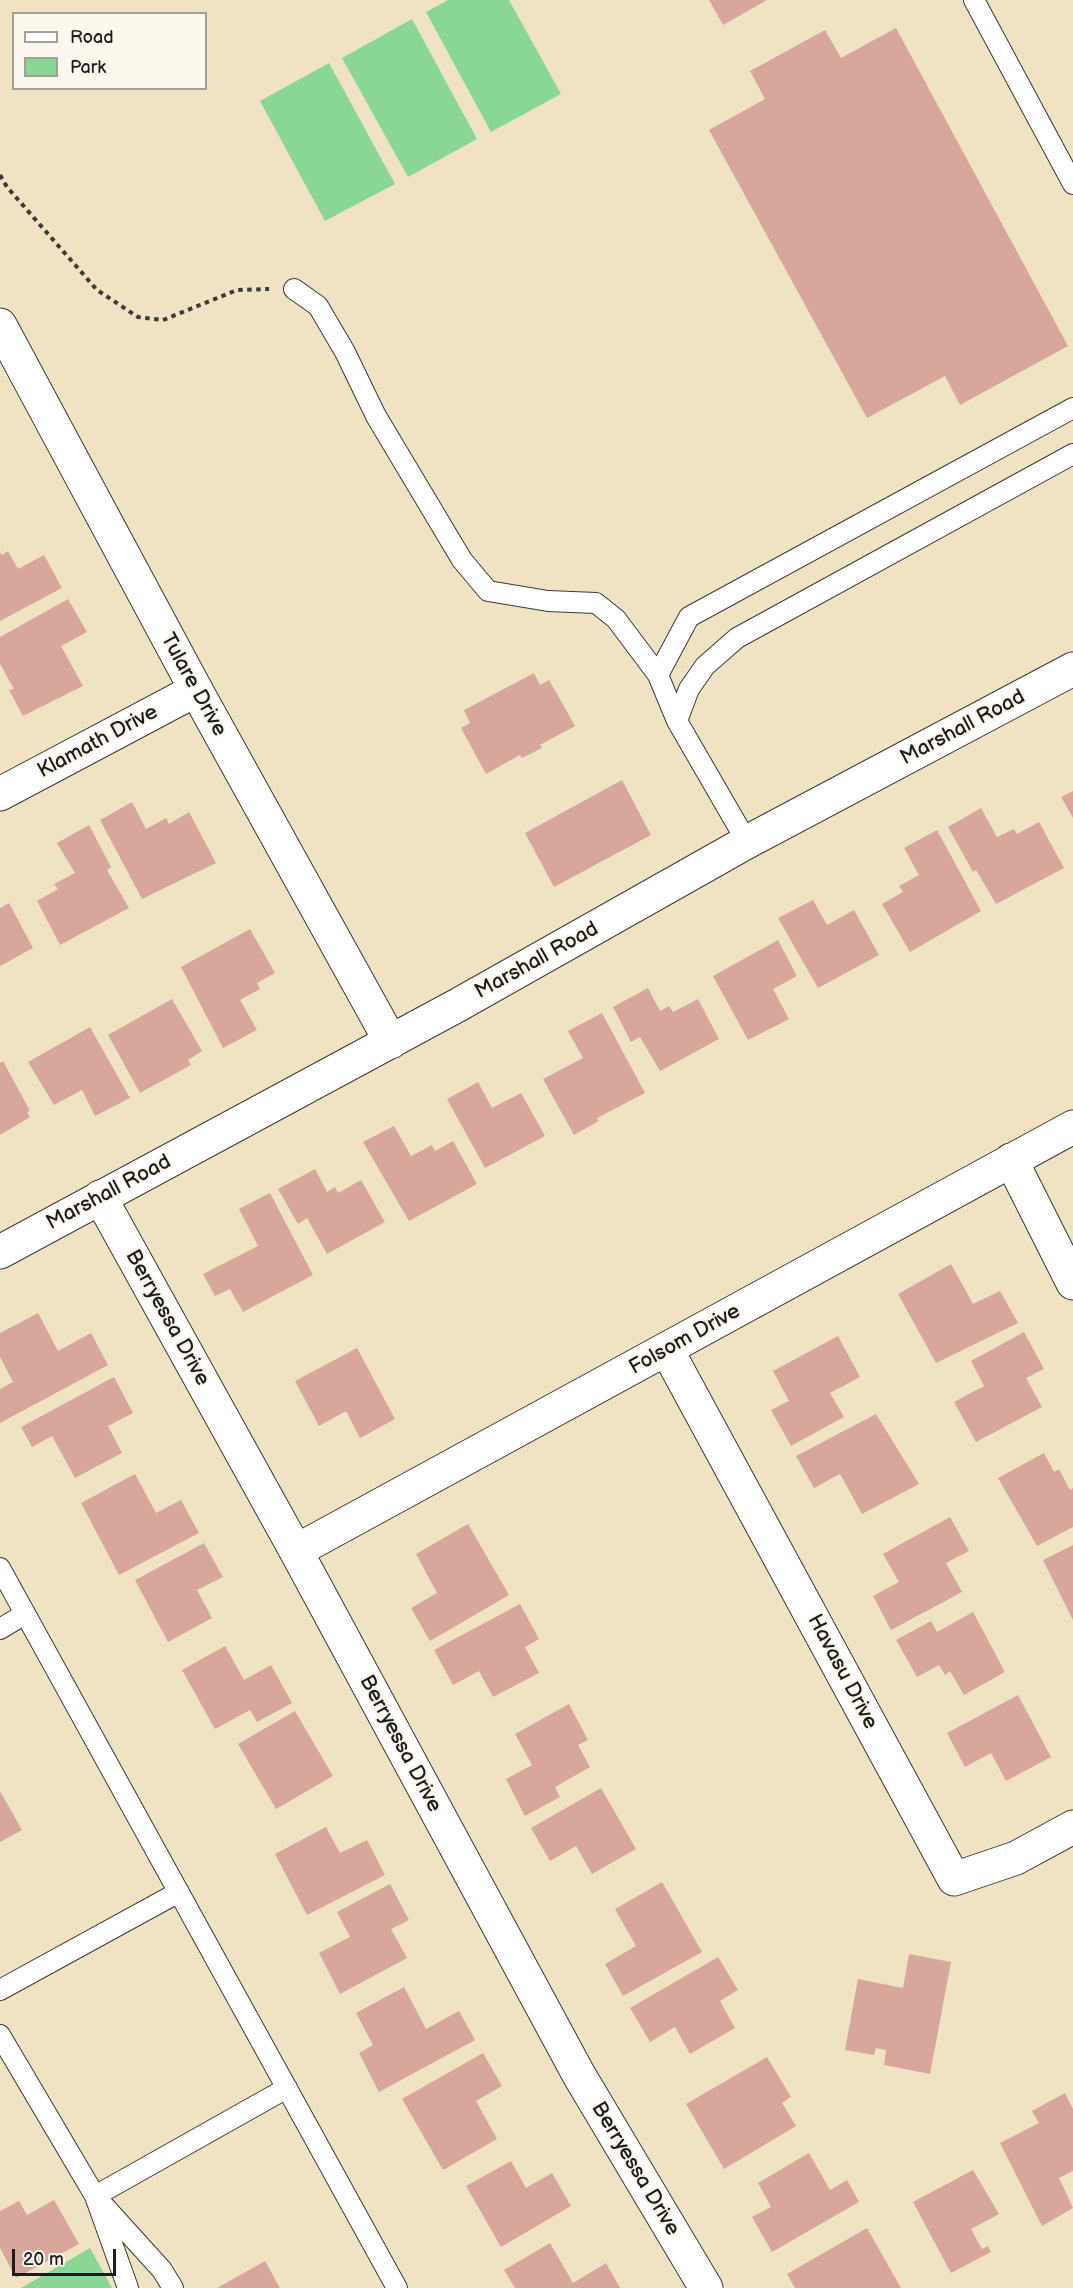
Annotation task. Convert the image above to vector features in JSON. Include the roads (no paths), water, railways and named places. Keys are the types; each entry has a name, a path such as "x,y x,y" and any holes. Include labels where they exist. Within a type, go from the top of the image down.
{"street":[{"name":"Tulare Drive","path":"0,325 196,690 391,1042"},
{"name":"Marshall Road","path":"0,1252 391,1042 747,842 1073,669"},
{"name":"Klamath Drive","path":"0,794 196,690"},
{"name":"Folsom Drive","path":"296,1551 1073,1127"},
{"path":"1011,1160 1073,1282"},
{"name":"Berryessa Drive","path":"100,1197 296,1551 579,2075 706,2288"},
{"name":"Havasu Drive","path":"667,1350 954,1879 1016,1858 1073,1827"}],"lane":[{"path":"974,0 1073,184"},
{"path":"294,289 318,306 345,352 382,427 462,560 488,591 548,601 596,603 616,619 658,675 677,722 747,842"},
{"path":"658,675 689,617 1073,408"},
{"path":"677,722 689,689 705,666 737,638 1073,453"},
{"path":"0,1568 397,2288"},
{"path":"0,1629 25,1614"},
{"path":"0,1990 179,1892"},
{"path":"0,2035 95,2196 128,2288"},
{"path":"95,2196 287,2088"},
{"path":"95,2196 162,2270 173,2288"}]}
